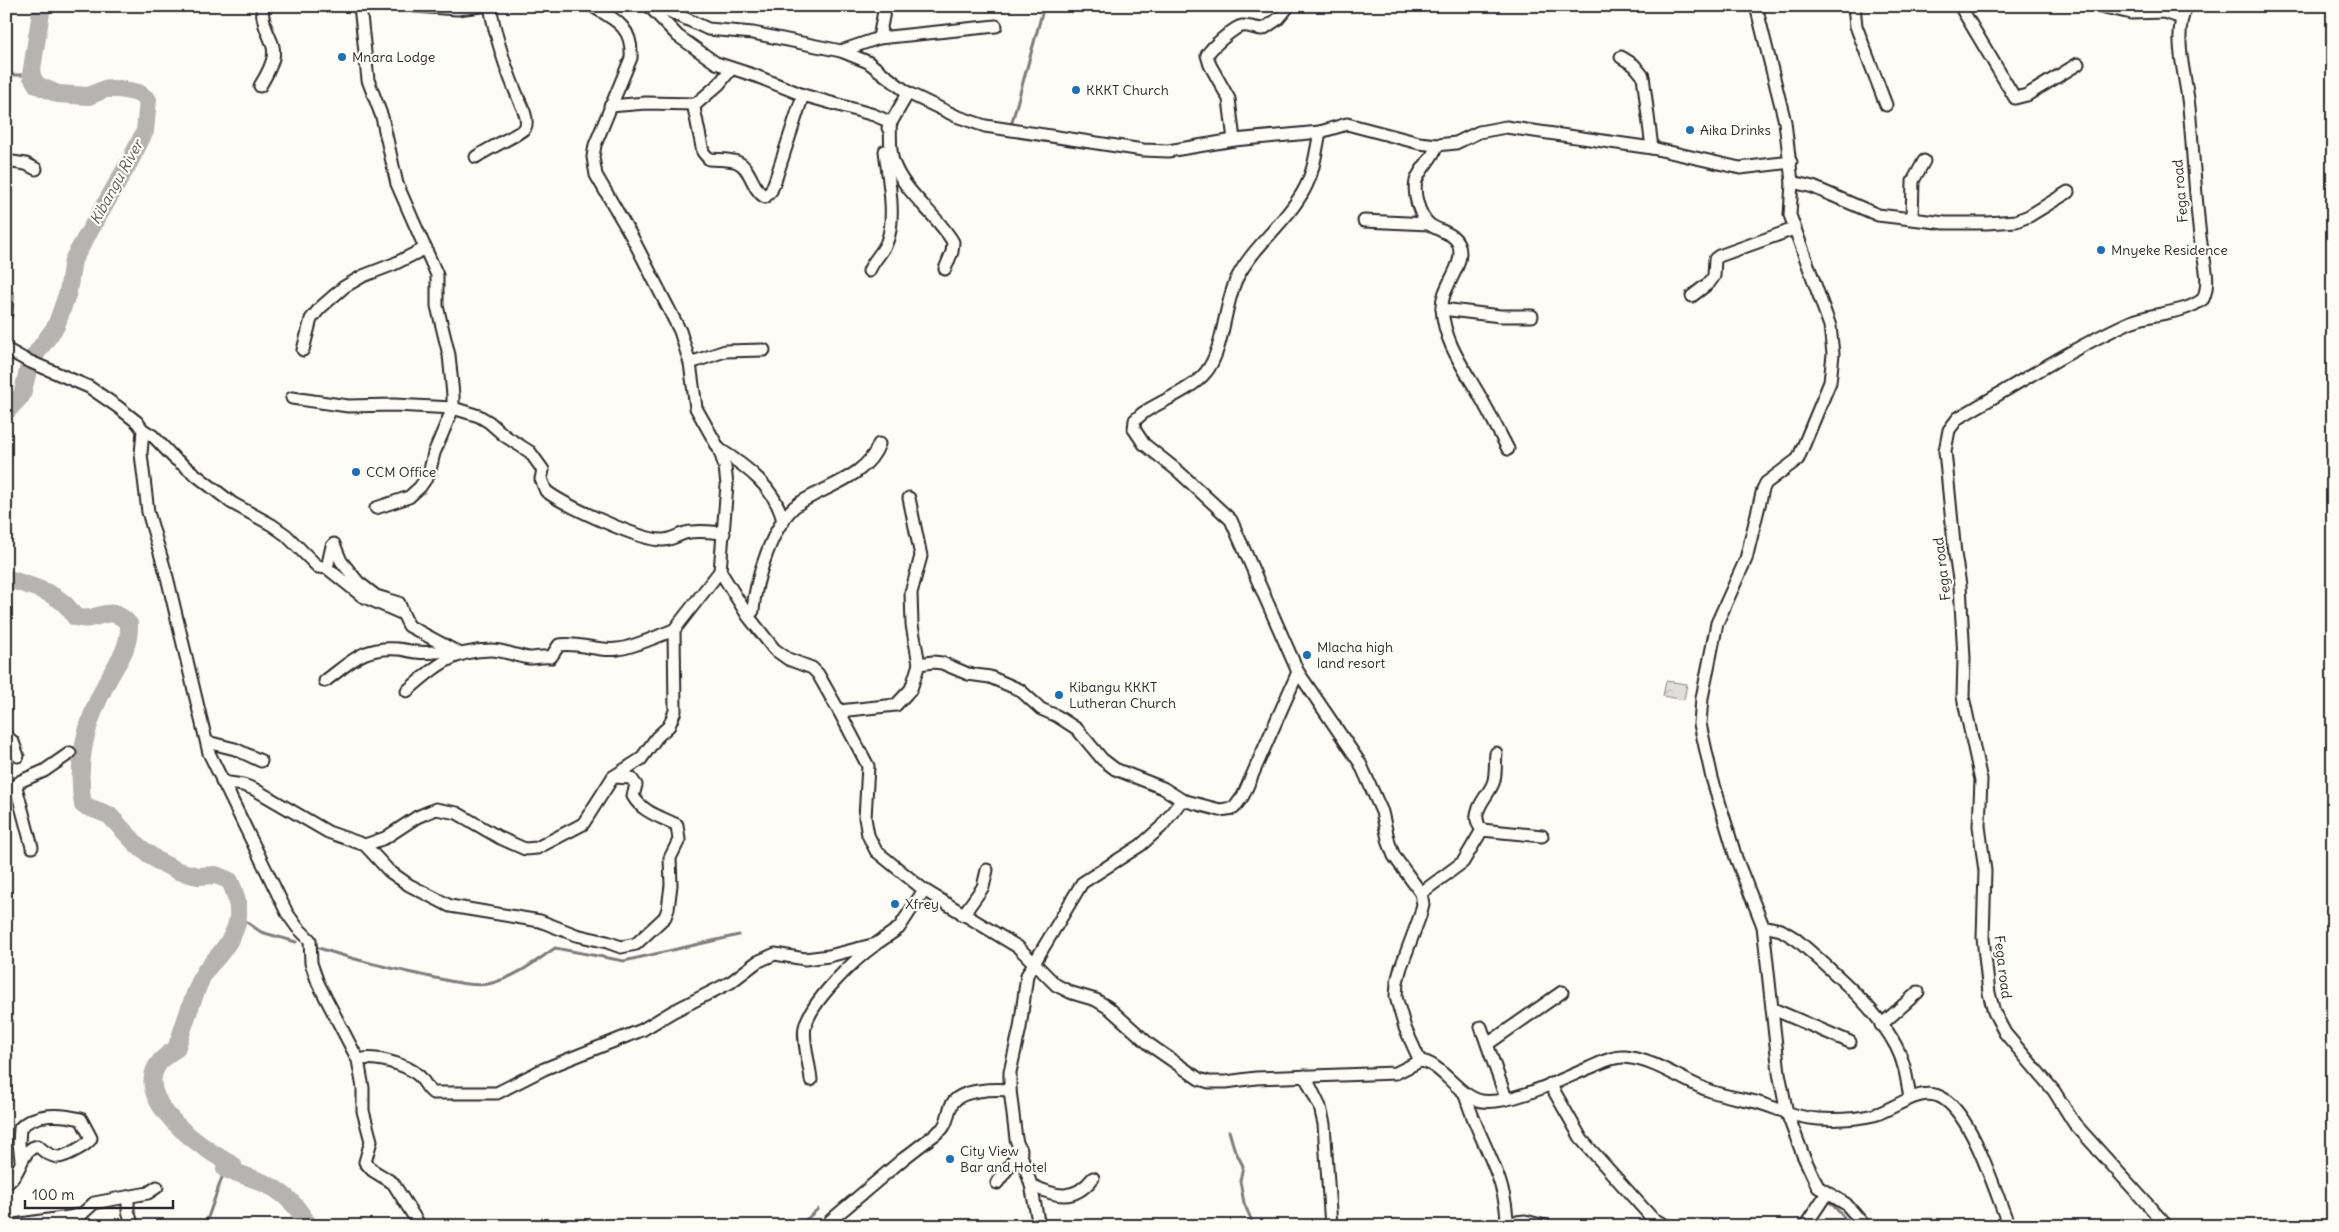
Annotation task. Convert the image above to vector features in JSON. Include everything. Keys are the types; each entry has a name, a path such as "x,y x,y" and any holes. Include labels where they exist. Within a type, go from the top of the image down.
{"street":[{"path":"260,86 268,73 275,53 262,6"},
{"path":"360,6 370,88 382,117 397,184 437,275 437,306 451,366 453,408 434,453 429,474 420,487 408,497 376,508"},
{"path":"414,6 457,9 482,6"},
{"path":"476,157 523,130 526,123 500,50 490,6"},
{"path":"325,681 355,657 366,651 383,648 428,653 442,650 459,653 492,650 530,658 540,656 551,657 559,646 578,644 594,649 618,649 674,630 720,570 724,533 725,467 719,449 696,408 690,363 680,331 617,209 596,175 593,157 595,145 631,58 632,46 625,28 616,19 592,6"},
{"path":"649,6 689,45 716,63 804,95 874,115 890,122"},
{"path":"658,6 708,29 753,33 840,51 868,62 908,93 956,116 985,126 1039,135 1162,151 1234,140 1320,132 1347,124 1419,143 1437,145 1456,143 1479,132 1506,127 1652,148 1740,168 1791,162"},
{"path":"879,38 885,6"},
{"path":"1234,140 1229,99 1210,65 1208,55 1211,49 1238,27 1244,25 1263,29 1278,19 1289,6"},
{"path":"1756,6 1785,122 1792,182 1789,206 1794,229 1830,326 1833,354 1830,382 1798,459 1766,483 1763,489 1746,559 1717,624 1699,713 1703,743 1736,858 1762,926 1779,1073 1787,1113 1812,1177 1818,1186 1827,1194 1852,1209 1865,1226"},
{"path":"1854,6 1856,26 1886,105"},
{"path":"1960,6 2015,98 2026,95 2078,64"},
{"path":"2100,6 2131,13 2157,9 2182,18"},
{"name":"Fega road","path":"2166,1226 2074,1123 2054,1091 2005,1033 1994,1012 1989,993 1983,938 1985,872 1979,826 1981,780 1963,697 1964,658 1960,585 1955,554 1945,451 1949,430 1958,418 2067,354 2130,322 2188,307 2203,299 2208,283 2193,176 2189,105 2180,38 2182,18 2186,6"},
{"path":"840,51 879,38 996,26"},
{"path":"1621,57 1634,65 1643,76 1652,148"},
{"path":"731,69 719,84 696,104 694,108 696,122 706,156 709,159 738,162 743,166 758,192 765,197 768,196 775,181 804,95"},
{"path":"869,271 886,245 890,227 889,181 885,147 890,122 908,93"},
{"path":"610,106 646,103 696,104"},
{"path":"890,122 891,150 899,172 953,242 952,252 945,269"},
{"path":"1320,132 1313,169 1304,192 1287,216 1248,262 1237,279 1214,357 1208,370 1200,379 1143,413 1135,420 1134,429 1144,444 1178,471 1231,520 1298,672 1360,763 1382,812 1389,844 1394,856 1421,893 1423,904 1401,967 1396,996 1405,1028 1420,1061 1434,1067 1465,1094 1483,1101 1506,1098 1550,1084 1608,1060 1625,1057 1649,1062 1711,1091 1771,1106 1787,1113 1817,1119 1865,1117 1877,1114 1910,1098 1935,1095 1944,1099 1956,1111 1973,1138 2008,1226"},
{"path":"1429,224 1417,204 1415,186 1417,179 1435,153 1437,145"},
{"path":"6,161 26,164 36,169"},
{"path":"1912,218 1913,181 1924,161"},
{"path":"1792,182 1804,183 1878,215 1945,223 2004,223 2029,216 2068,192"},
{"path":"1364,221 1429,224 1445,231 1459,245 1460,254 1443,295 1442,309 1449,343 1508,449"},
{"path":"1692,296 1709,283 1714,276 1715,259 1719,256 1794,229"},
{"path":"303,350 311,319 320,308 344,287 363,276 394,264 426,248"},
{"path":"6,314 7,296"},
{"path":"1442,309 1500,316 1532,316"},
{"path":"6,340 26,360"},
{"path":"6,349 26,360 89,386 138,422 142,430 141,454 148,512 167,577 207,742 222,782 261,855 287,913 296,927 310,940 311,963 318,983 358,1060 363,1088 362,1111 371,1141 365,1162 372,1170 393,1184 420,1226"},
{"path":"690,363 724,351 764,350"},
{"path":"292,398 348,406 394,405 453,408 479,416 530,452 542,470 541,479 546,491 586,512 625,530 654,540 665,540 699,531 724,533"},
{"path":"142,430 153,436 174,458 232,503 286,535 318,567 327,568 362,596 402,614"},
{"path":"753,611 754,591 766,553 783,522 796,506 843,481 869,461 876,454 879,444"},
{"path":"719,449 747,469 768,490 778,505 783,522"},
{"path":"839,711 896,705 911,689 919,664 911,609 913,578 921,556 909,498"},
{"path":"327,568 334,544 341,561 358,582 376,596 399,603 402,614 409,626 459,653"},
{"path":"720,570 748,616 774,649 788,659 812,668 839,711 868,766 865,818 868,836 876,851 924,890 996,932 1035,962 1056,985 1103,1004 1150,1045 1199,1079 1209,1082 1396,1073 1420,1061"},
{"path":"365,845 385,838 417,817 436,809 457,813 521,848 538,848 583,824 613,778 641,759 672,720 675,700 674,630"},
{"path":"407,691 433,668 459,653"},
{"path":"919,664 933,662 942,664 968,674 990,677 1020,690 1041,708 1077,729 1102,759 1115,768 1163,788 1182,800 1220,810 1229,809 1237,805 1253,778 1298,672"},
{"path":"6,736 13,742 18,756"},
{"path":"207,742 235,749 261,761"},
{"path":"32,847 11,790 22,781 44,771 70,753"},
{"path":"1482,830 1478,819 1478,810 1485,794 1494,783 1496,753"},
{"path":"222,782 243,785 254,789 328,832 365,845 389,871 409,885 450,906 540,921 576,935 621,947 629,947 636,944 665,917 671,885 670,858 679,840 679,831 677,825 646,810 637,802 633,796 636,785 631,778 613,778"},
{"path":"1038,1226 1031,1185 1016,1139 1010,1090 1010,1072 1020,1028 1027,975 1082,883 1141,845 1161,827 1182,800"},
{"path":"1421,893 1463,862 1482,830"},
{"path":"1482,830 1542,836"},
{"path":"963,914 983,887 987,870"},
{"path":"811,1080 805,1031 807,1022 832,984 876,944 899,928 924,890"},
{"path":"1762,926 1781,930 1796,938 1851,991 1881,1025 1896,1046 1903,1063 1910,1098"},
{"path":"358,1060 380,1059 410,1070 418,1074 433,1093 492,1094 544,1068 575,1058 642,1030 730,982 757,962 775,954 805,959 829,956 876,944"},
{"path":"1488,1043 1562,992"},
{"path":"1881,1025 1918,992"},
{"path":"1773,1009 1850,1042"},
{"path":"1481,1026 1506,1098"},
{"path":"1304,1076 1320,1107 1324,1124 1331,1226"},
{"path":"1550,1084 1582,1140 1652,1222 1666,1226"},
{"path":"830,1221 903,1159 942,1129 947,1124 952,1102 956,1098 980,1091 1010,1090"},
{"path":"1465,1094 1475,1126 1501,1182 1507,1224 1525,1221 1545,1226"},
{"path":"6,1184 16,1177 21,1160 20,1128 32,1119 55,1116 81,1119 91,1138 88,1144 63,1156 44,1153 38,1146 33,1147 21,1160"},
{"path":"996,1183 1020,1150"},
{"path":"1031,1185 1062,1196 1078,1193 1085,1189 1093,1178"},
{"path":"7,1226 69,1218 82,1214 94,1203 148,1193 157,1188"},
{"path":"1805,1226 1827,1194"},
{"path":"128,1197 128,1211 133,1226"}],"shaded area":[{"path":"1929,1216 1952,1219 1957,1226 1907,1226"}],"green space":[{"path":"1666,681 1687,684 1684,700 1663,696"}],"waterway":[{"name":"Kibangu River","path":"6,412 22,395 30,362 56,326 68,292 73,260 130,161 145,131 148,100 139,93 119,89 105,89 89,96 58,94 37,85 31,75 42,6"},
{"path":"1012,122 1044,6"},
{"path":"6,75 31,75"},
{"name":"Kibangu River","path":"6,578 54,596 75,617 90,618 103,614 115,614 122,617 129,624 129,634 124,651 107,681 87,731 81,775 83,805 109,815 138,846 158,861 178,871 198,876 216,875 230,881 238,911 238,920 232,937 204,973 192,1001 176,1049 158,1064 153,1080 156,1097 167,1114 182,1130 233,1165 225,1169 263,1182 283,1194 301,1213 309,1226"},
{"path":"238,916 261,932 296,942"},
{"path":"313,946 358,960 404,971 462,983 482,985 515,974 555,948 624,961 739,935"},
{"path":"1229,1131 1234,1148 1243,1166 1240,1181 1244,1203 1254,1226"},
{"path":"205,1226 225,1169"},
{"path":"1830,1202 1852,1226"},
{"path":"799,1226 818,1209"}],"place":[{"name":"Mnara Lodge","path":"342,57"},
{"name":"KKKT Church","path":"1076,90"},
{"name":"Aika Drinks","path":"1690,130"},
{"name":"Mnyeke Residence","path":"2101,250"},
{"name":"CCM Office","path":"356,472"},
{"name":"Mlacha high land resort","path":"1307,655"},
{"name":"Kibangu KKKT Lutheran Church","path":"1059,695"},
{"name":"Xfrey","path":"895,904"},
{"name":"City View Bar and Hotel","path":"950,1159"}]}
